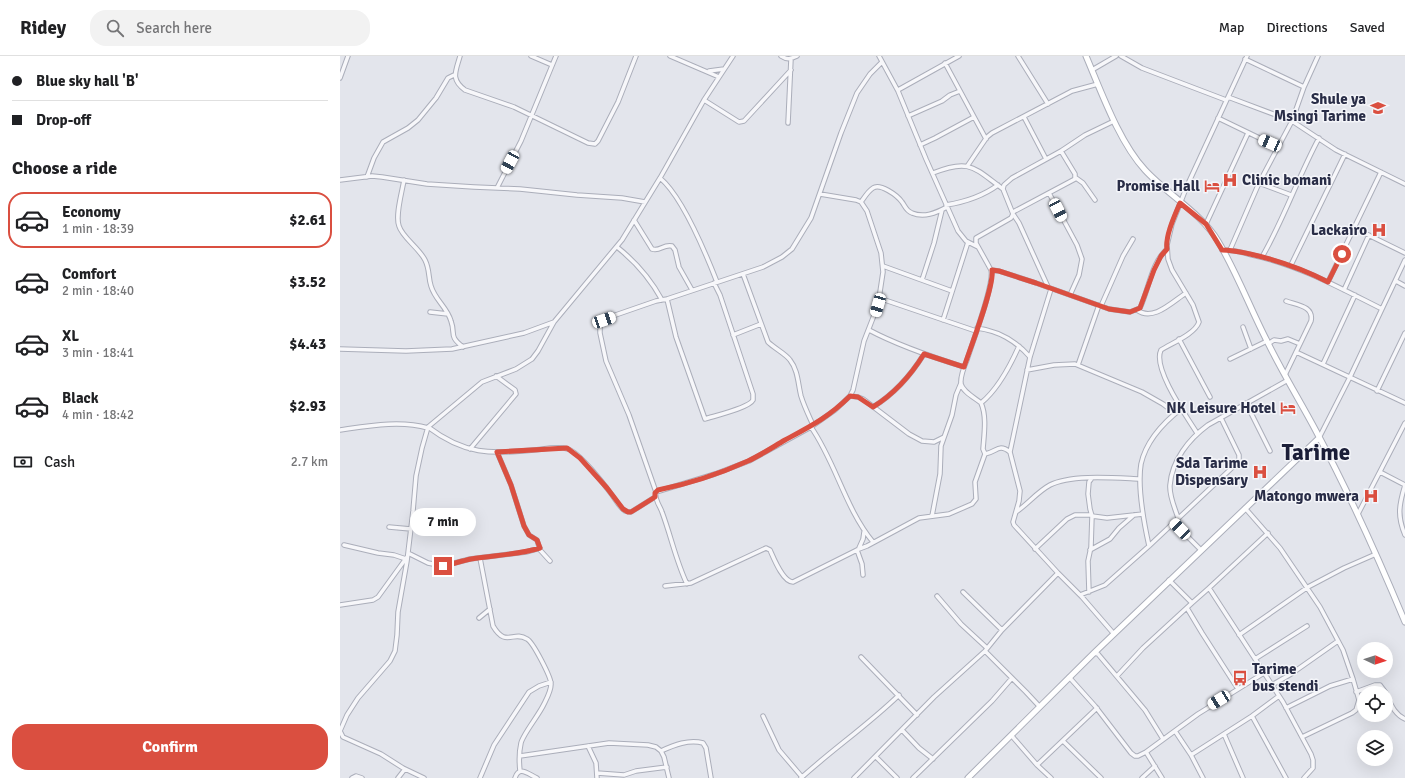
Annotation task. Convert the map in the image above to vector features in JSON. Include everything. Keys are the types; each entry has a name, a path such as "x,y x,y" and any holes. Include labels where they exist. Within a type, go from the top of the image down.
{"main road":[{"path":"1086,56 1114,121 1132,154 1144,170 1180,203 1206,224 1222,250 1249,302 1267,342 1358,514 1404,619"},
{"path":"969,778 1069,677 1319,438"}],"street":[{"path":"340,78 348,56"},
{"path":"460,56 454,75 459,85 465,90 497,100 588,143 595,144 613,112 636,56"},
{"path":"531,56 552,66"},
{"path":"497,188 521,141 556,56"},
{"path":"670,56 718,77"},
{"path":"424,778 405,769 382,754 343,737 340,731 347,715 358,698 390,661 395,651 398,612 411,529 416,476 428,428 482,382 516,369 532,359 554,322 617,246 660,178 718,77 733,56"},
{"path":"782,56 787,59 797,56"},
{"path":"879,56 898,90 937,186 958,231 968,242 978,247"},
{"path":"898,90 959,56"},
{"path":"1018,56 1048,104"},
{"path":"1092,70 1116,56"},
{"path":"1121,56 1142,68 1292,121 1345,154 1405,184"},
{"path":"1230,250 1259,183 1292,121 1304,87 1318,56"},
{"path":"1197,433 1171,392 1159,359 1161,350 1192,331 1200,322 1199,317 1172,270 1168,259 1167,245 1172,224 1198,161 1246,58 1304,87"},
{"path":"788,123 791,59"},
{"path":"687,584 681,571 663,514 655,497 656,492 629,415 606,361 600,333 600,323 604,320 662,300 763,267 782,257 792,249 811,218 841,133 857,93 870,74 882,62"},
{"path":"945,63 986,139"},
{"path":"708,72 724,70"},
{"path":"704,100 739,122 744,121 791,70"},
{"path":"367,177 374,158 383,142 408,128 418,120 436,98 448,78 454,75"},
{"path":"968,165 992,133 1072,91 1098,84"},
{"path":"908,116 937,104 960,91"},
{"path":"920,144 935,138 974,117"},
{"path":"1024,117 1046,159"},
{"path":"1218,118 1278,147"},
{"path":"1003,189 1004,185 1012,178 1061,151 1085,135 1114,121"},
{"path":"1206,224 1248,133"},
{"path":"1262,257 1319,138"},
{"path":"1061,151 1076,178 1083,183 1095,200"},
{"path":"1291,265 1345,154"},
{"path":"933,173 956,165 968,165 982,173 1003,189 1049,288 1030,357 1010,452 1020,491 1019,501 1013,522 1035,549 1080,595 1114,634"},
{"path":"1328,282 1381,172"},
{"path":"340,180 382,177 433,184 622,198 645,202"},
{"path":"660,178 672,190 700,241 716,282 752,390 753,400 749,404 705,419 674,330 667,299"},
{"path":"932,516 940,474 941,446 952,415 956,395 961,383 964,367 992,274 992,270 976,243 976,238 1011,218 1013,213 1076,178"},
{"path":"404,180 397,220 399,228 425,259 430,272 430,284 433,292 445,307 451,321 454,340 463,347"},
{"path":"1259,183 1291,195"},
{"path":"861,202 870,189 874,186 878,186 898,197 911,213 925,215 942,210 947,206 977,197 989,192 998,185"},
{"path":"1049,193 1077,245 1082,259 1082,266 1070,295"},
{"path":"656,492 734,467 749,460 812,426 835,410 850,396 853,390 864,341 875,313 883,266 877,237 867,211 861,202 820,194"},
{"path":"922,280 934,243 942,210"},
{"path":"634,220 652,249 658,250 666,245 672,246 675,250 679,267 692,290"},
{"path":"1354,228 1405,253"},
{"path":"1344,290 1369,235"},
{"path":"1078,365 1100,306 1122,256 1133,239"},
{"path":"943,320 968,242"},
{"path":"617,246 646,274 662,300"},
{"path":"992,270 999,271 1100,306 1118,311 1130,312 1140,308 1144,301 1154,270 1161,256 1167,249"},
{"path":"1222,250 1230,250 1291,265 1382,309"},
{"path":"1319,438 1350,377 1405,260"},
{"path":"883,266 952,291"},
{"path":"743,274 768,342 787,356 792,363 812,426 853,511 864,531 873,542"},
{"path":"1396,281 1405,286"},
{"path":"1137,310 1145,314 1154,313 1186,293"},
{"path":"1323,364 1355,295"},
{"path":"878,298 943,320 976,329 994,331 1004,335 1019,346 1030,357"},
{"path":"1285,375 1311,321 1312,315 1306,308 1286,301"},
{"path":"430,312 448,314"},
{"path":"340,349 430,351 463,347 524,333 554,322"},
{"path":"733,334 762,324"},
{"path":"1243,327 1252,349"},
{"path":"869,330 924,354 964,367"},
{"path":"1377,391 1405,333"},
{"path":"1179,339 1210,397"},
{"path":"1230,359 1274,340 1281,341 1288,339 1300,344"},
{"path":"981,403 988,398 1003,376 1019,346"},
{"path":"1296,352 1405,403"},
{"path":"873,407 898,387 917,366 924,354"},
{"path":"1027,370 1070,363 1078,365 1142,392 1175,413"},
{"path":"470,449 516,394 515,390 496,376"},
{"path":"1178,518 1170,485 1179,458 1187,444 1197,433 1246,403 1288,380"},
{"path":"665,586 687,584 744,560 766,548 770,550 785,579 790,582 798,580 858,549 867,546 919,518 949,514 974,501 976,499 976,477 985,454 983,449 984,416 981,403 963,388 961,383"},
{"path":"850,396 858,397 909,434 922,441 934,442 944,437"},
{"path":"1246,403 1270,451"},
{"path":"1149,546 1143,514 1140,479 1142,463 1150,442 1159,429 1182,408"},
{"path":"1080,595 1105,585 1149,546 1236,464 1239,460 1239,455 1221,418"},
{"path":"1358,514 1405,423"},
{"path":"340,430 373,426 414,425 428,428 449,441 470,449 497,452 567,448 584,463 625,511 631,512 655,497"},
{"path":"985,454 1000,448 1006,448 1010,452"},
{"path":"497,452 511,485 524,526 529,535 537,540 540,548 550,561"},
{"path":"1380,472 1405,485 1399,512 1399,519 1405,535"},
{"path":"1016,512 1052,484 1080,478 1140,479"},
{"path":"1089,592 1088,561 1092,516 1088,494 1089,482 1092,478"},
{"path":"1245,508 1268,533 1308,587 1338,641 1353,679 1359,700 1356,710 1302,737"},
{"path":"1035,549 1067,519 1075,515 1107,518 1143,514"},
{"path":"1090,550 1110,540 1119,528 1134,515"},
{"path":"1174,522 1201,550"},
{"path":"389,527 411,529"},
{"path":"863,575 858,549 864,539 864,531"},
{"path":"1117,676 1143,648 1268,533"},
{"path":"344,545 378,553 407,556 443,566 470,559 518,554 540,548"},
{"path":"1239,635 1308,587 1344,568 1376,554"},
{"path":"340,605 373,600 378,597 407,556"},
{"path":"480,558 494,626 500,636 505,638 522,637 530,641 547,670 551,682 551,687 545,703 521,743 520,771 516,774 515,778"},
{"path":"854,778 986,649 1002,630 1058,573"},
{"path":"1169,580 1192,603"},
{"path":"1209,588 1279,696 1302,737 1314,764 1313,768 1304,778"},
{"path":"963,592 1002,630"},
{"path":"937,596 961,624 1040,707"},
{"path":"1187,608 1238,690"},
{"path":"479,618 490,609"},
{"path":"1255,659 1307,626"},
{"path":"1272,686 1338,641"},
{"path":"1094,653 1098,654 1145,710 1163,738"},
{"path":"861,657 917,715"},
{"path":"1069,677 1097,708 1131,752 1135,756 1138,756 1146,752 1163,738 1198,714 1264,673"},
{"path":"913,778 992,701 1012,678"},
{"path":"1286,708 1330,686 1353,679"},
{"path":"480,778 494,745 529,692 539,686 551,682"},
{"path":"763,716 779,750 802,778 871,721 899,695"},
{"path":"1190,755 1252,716 1279,696"},
{"path":"1037,765 1097,708"},
{"path":"1393,709 1400,716 1405,718"},
{"path":"1252,716 1286,778"},
{"path":"902,730 919,748 933,759"},
{"path":"1175,731 1202,777"},
{"path":"1224,734 1243,778"},
{"path":"1011,735 1037,765 1051,778"},
{"path":"661,751 683,743 698,741 703,743 706,748 711,778"},
{"path":"1063,741 1101,778"},
{"path":"520,756 609,743 648,745 661,751 667,767 669,778"},
{"path":"588,746 596,764 597,778"},
{"path":"1146,752 1162,778"},
{"path":"876,757 898,778"},
{"path":"1142,778 1155,766"},
{"path":"597,773 624,775 636,771 667,767"},
{"path":"398,778 405,769"},
{"path":"520,771 537,778"},
{"path":"352,778 356,776 362,778"}],"place":[{"name":"Shule ya Msingi Tarime","path":"1378,108"},
{"name":"Clinic bomani","path":"1230,180"},
{"name":"Promise Hall","path":"1212,186"},
{"name":"Lackairo","path":"1379,230"},
{"name":"NK Leisure Hotel","path":"1288,408"},
{"name":"Sda Tarime Dispensary","path":"1260,472"},
{"name":"Matongo mwera","path":"1371,496"},
{"name":"Tarime bus stendi","path":"1240,678"}],"district":[{"name":"Tarime","path":"1316,452"}],"route":[{"path":"443,566 470,559 510,555 540,548 539,542 529,535 524,526 506,470 497,452 567,448 580,458 625,511 631,512 655,497 655,493 658,490 734,467 749,460 811,427 835,410 850,396 858,397 873,407 898,387 917,366 924,354 964,367 986,298 992,270 1036,283 1109,309 1130,312 1137,310 1144,301 1154,270 1161,256 1167,249 1172,224 1180,203 1206,224 1218,241 1222,250 1230,250 1291,265 1328,282 1342,254"}]}
